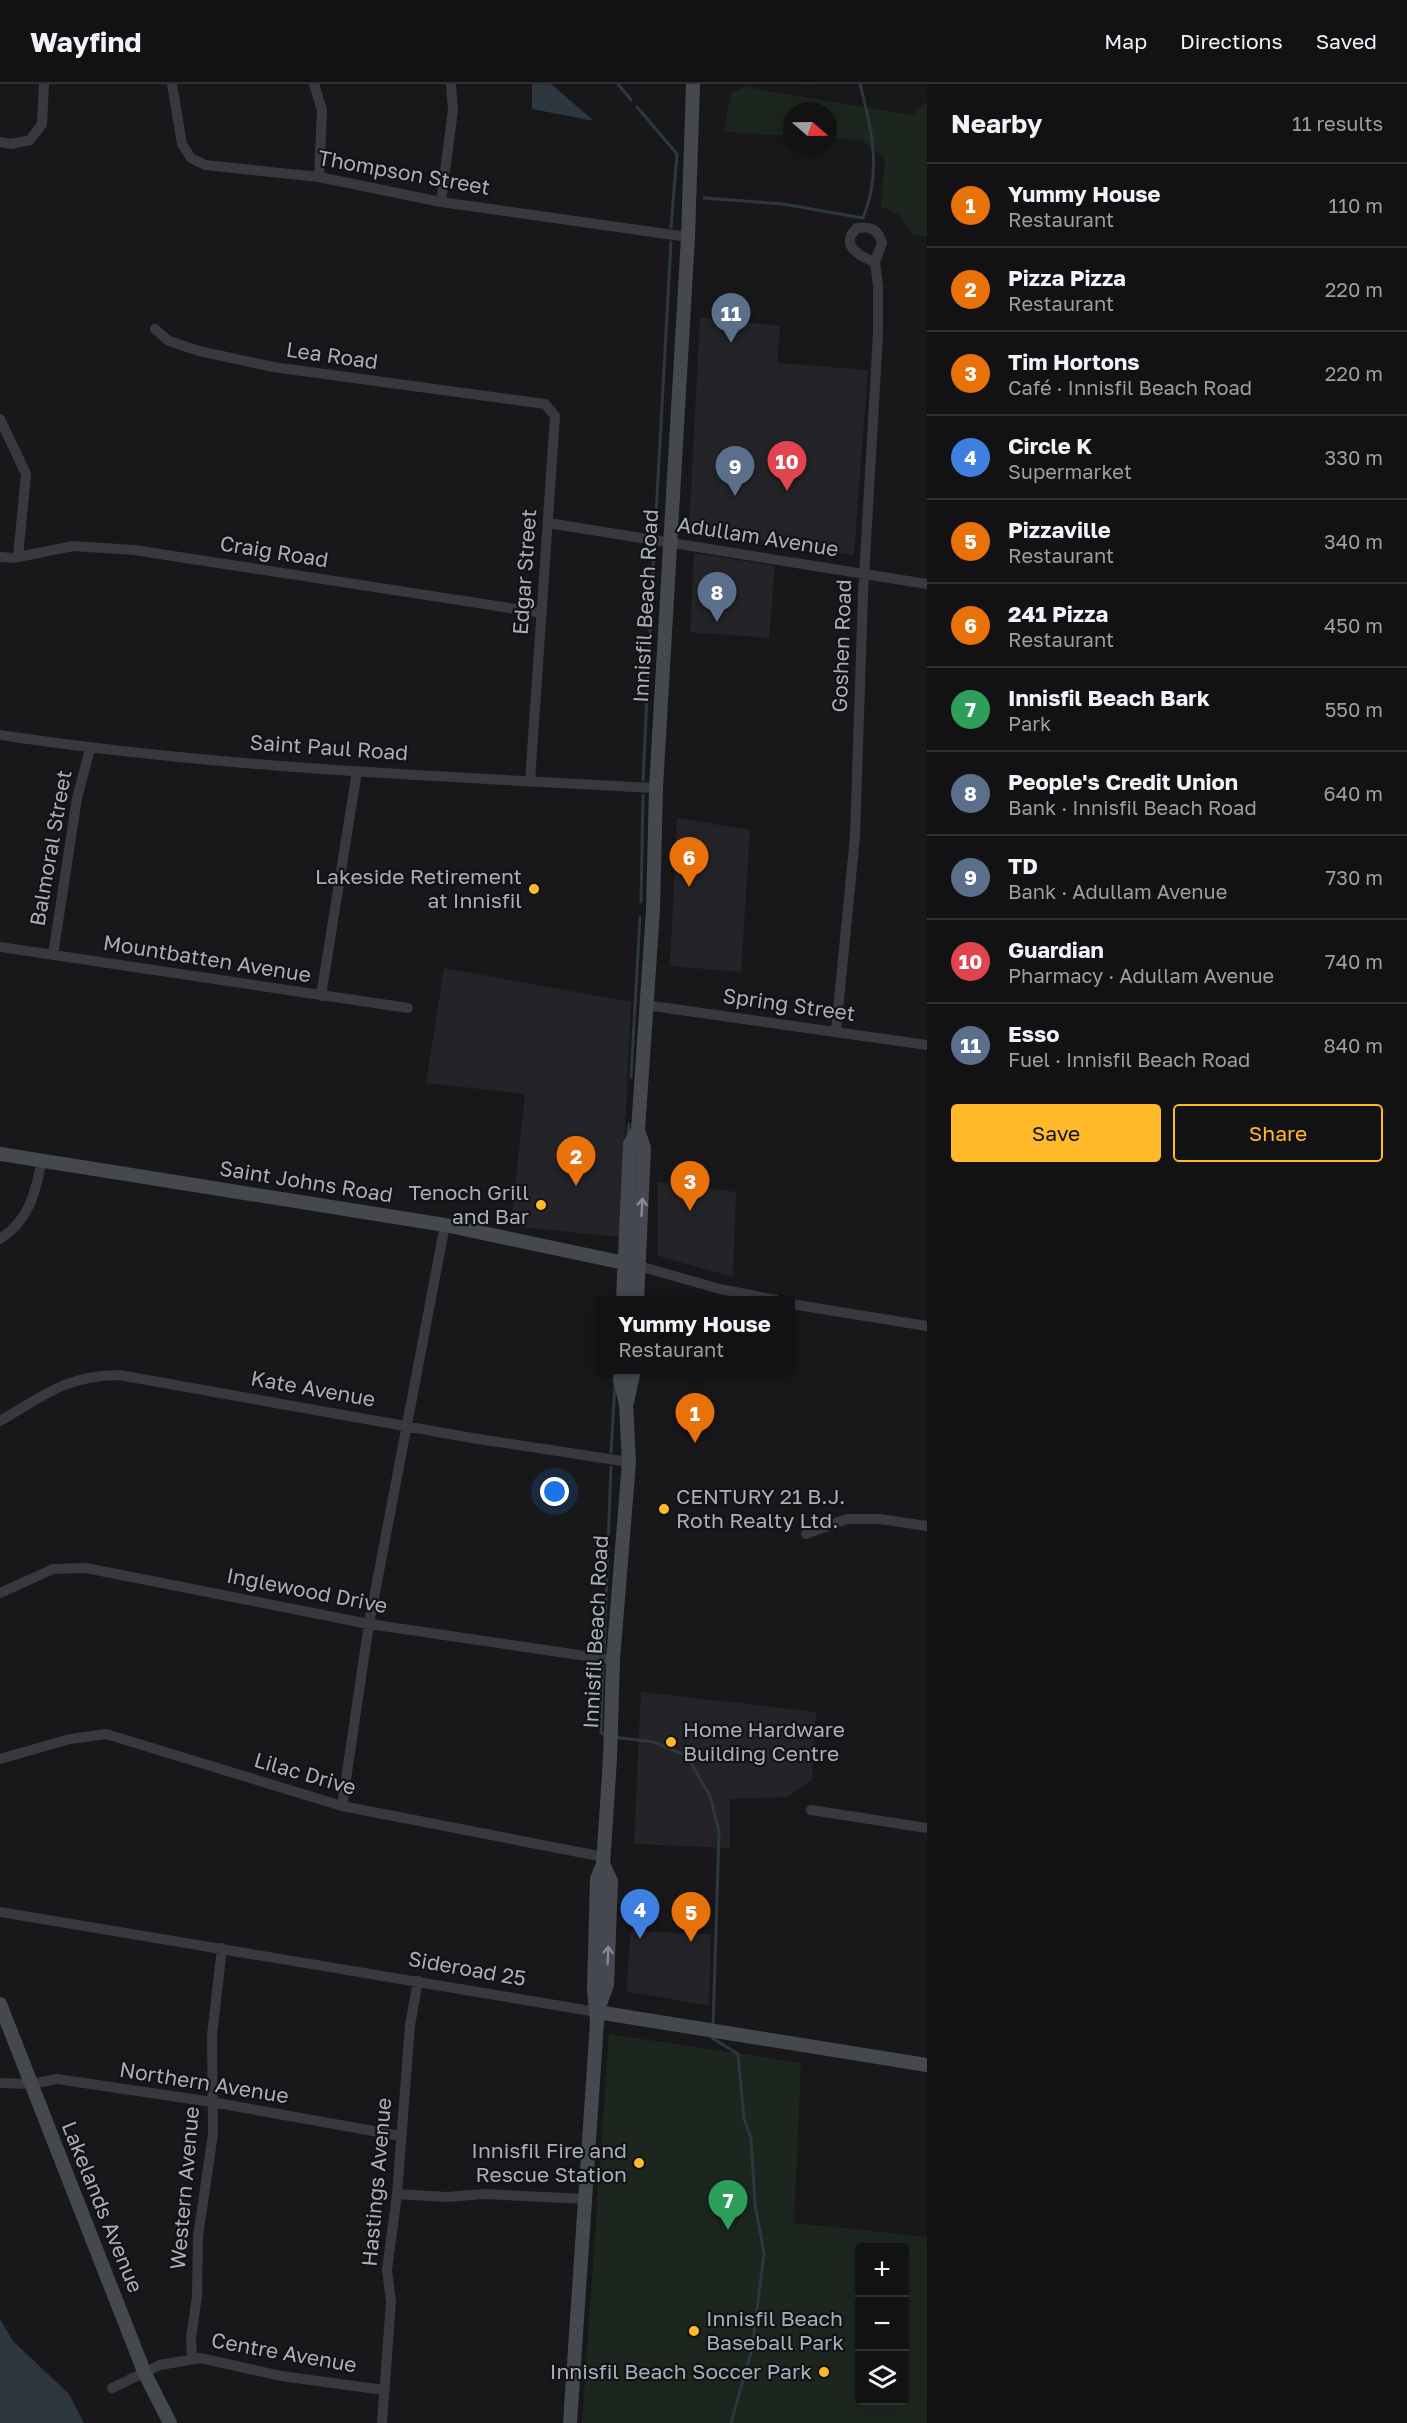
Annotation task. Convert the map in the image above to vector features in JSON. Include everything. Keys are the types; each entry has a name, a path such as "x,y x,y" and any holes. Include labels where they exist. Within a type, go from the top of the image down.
{"main road":[{"name":"Innisfil Beach Road","path":"636,1296 632,1264 630,1144 638,1130 652,910 656,788 688,237 693,84"},
{"name":"Saint Johns Road","path":"0,1154 445,1225 632,1264"},
{"name":"Innisfil Beach Road","path":"624,1296 632,1264"},
{"name":"Innisfil Beach Road","path":"570,2423 597,2012 607,1985 608,1967 611,1881 604,1860 613,1660 628,1462 626,1404 621,1374"},
{"name":"Innisfil Beach Road","path":"626,1404 633,1374"},
{"name":"Lakelands Avenue","path":"0,2004 145,2374 170,2423"},
{"name":"Sideroad 25","path":"597,2012 927,2065"}],"street":[{"path":"0,142 11,144 30,140 42,124 44,84"},
{"name":"Thompson Street","path":"172,84 182,144 191,158 205,165 320,177 441,202 688,237"},
{"path":"314,84 322,110 320,177"},
{"path":"441,202 453,110 451,84"},
{"name":"Goshen Road","path":"836,1031 855,836 864,574 878,334 878,286 875,262"},
{"name":"Lea Road","path":"155,329 169,341 199,351 273,367 510,401"},
{"name":"Edgar Street","path":"510,401 545,404 555,416 530,781"},
{"path":"0,419 26,474 18,557"},
{"name":"Adullam Avenue","path":"548,523 927,584"},
{"name":"Craig Road","path":"0,557 18,557 73,546 134,550 542,613"},
{"name":"Saint Paul Road","path":"0,735 90,749 357,771 656,788"},
{"name":"Balmoral Street","path":"52,955 77,798 90,749"},
{"path":"321,996 357,771"},
{"name":"Mountbatten Avenue","path":"0,947 408,1008"},
{"name":"Spring Street","path":"645,1005 927,1045"},
{"path":"0,1239 24,1218 35,1194 42,1161"},
{"path":"342,1806 369,1624 405,1425 445,1225"},
{"path":"632,1264 720,1289 756,1296"},
{"path":"795,1305 927,1326"},
{"name":"Kate Avenue","path":"0,1421 69,1381 93,1376 119,1375 628,1462"},
{"path":"806,1534 847,1519 880,1519 927,1526"},
{"name":"Inglewood Drive","path":"0,1593 53,1569 86,1568 369,1624 613,1660"},
{"name":"Lilac Drive","path":"0,1759 70,1739 106,1734 342,1806 604,1860"},
{"path":"811,1810 927,1828"},
{"name":"Sideroad 25","path":"0,1912 597,2012"},
{"name":"Western Avenue","path":"192,2359 191,2338 197,2296 198,2236 213,2134 212,2035 222,1948"},
{"name":"Hastings Avenue","path":"382,2423 391,2302 387,2270 397,2194 410,2025 418,1981"},
{"name":"Northern Avenue","path":"0,2083 31,2085 57,2079 212,2102 401,2136"},
{"path":"397,2194 447,2197 483,2194 586,2199"},
{"name":"Centre Avenue","path":"112,2388 160,2365 200,2358 281,2376 384,2390"}],"shaded area":[{"path":"532,84 551,84 594,121 532,109"},
{"path":"746,87 835,102 783,102 783,135 724,132 731,92"},
{"path":"837,102 912,115 927,102 927,237 912,234 899,214 881,207 885,158 861,140 837,139"},
{"path":"700,317 780,326 777,363 868,370 854,555 689,529"},
{"path":"694,553 775,566 769,638 690,632"},
{"path":"677,818 750,830 741,972 670,966"},
{"path":"444,968 631,1002 620,1237 511,1226 525,1094 426,1083"},
{"path":"658,1182 736,1192 733,1277 658,1256"},
{"path":"641,1692 816,1712 812,1780 787,1797 730,1799 730,1848 634,1844"},
{"path":"631,1931 711,1934 709,2006 626,1991"},
{"path":"609,2034 801,2063 794,2223 927,2237 927,2423 582,2423"},
{"path":"0,2319 13,2341 69,2394 84,2423 0,2423"}],"waterway":[{"path":"618,84 631,100"},
{"path":"704,198 783,204 863,218 869,201 874,168 871,134 860,84"},
{"path":"637,107 677,154 671,227"},
{"path":"655,533 671,242"},
{"path":"643,780 654,548"},
{"path":"641,902 643,795"},
{"path":"631,1077 640,917"},
{"path":"628,1135 629,1124"},
{"path":"611,1452 615,1383"},
{"path":"604,1651 611,1467"},
{"path":"603,1666 601,1733 607,1735"},
{"path":"613,1737 654,1742 687,1756 710,1796 719,1831 713,2028"},
{"path":"712,2034 712,2038 738,2054 744,2119 751,2138 755,2204 764,2254 752,2349 731,2423"}],"place":[{"name":"Esso","path":"731,343"},
{"name":"Guardian","path":"787,491"},
{"name":"TD","path":"735,496"},
{"name":"People's Credit Union","path":"717,622"},
{"name":"241 Pizza","path":"689,887"},
{"name":"Lakeside Retirement at Innisfil","path":"534,889"},
{"name":"Pizza Pizza","path":"576,1186"},
{"name":"Tenoch Grill and Bar","path":"541,1205"},
{"name":"Tim Hortons","path":"690,1211"},
{"name":"Yummy House","path":"695,1443"},
{"name":"CENTURY 21 B.J. Roth Realty Ltd.","path":"664,1509"},
{"name":"Home Hardware Building Centre","path":"671,1742"},
{"name":"Circle K","path":"640,1939"},
{"name":"Pizzaville","path":"691,1942"},
{"name":"Innisfil Fire and Rescue Station","path":"639,2163"},
{"name":"Innisfil Beach Bark","path":"728,2230"},
{"name":"Innisfil Beach Baseball Park","path":"694,2331"},
{"name":"Innisfil Beach Soccer Park","path":"824,2372"}]}
